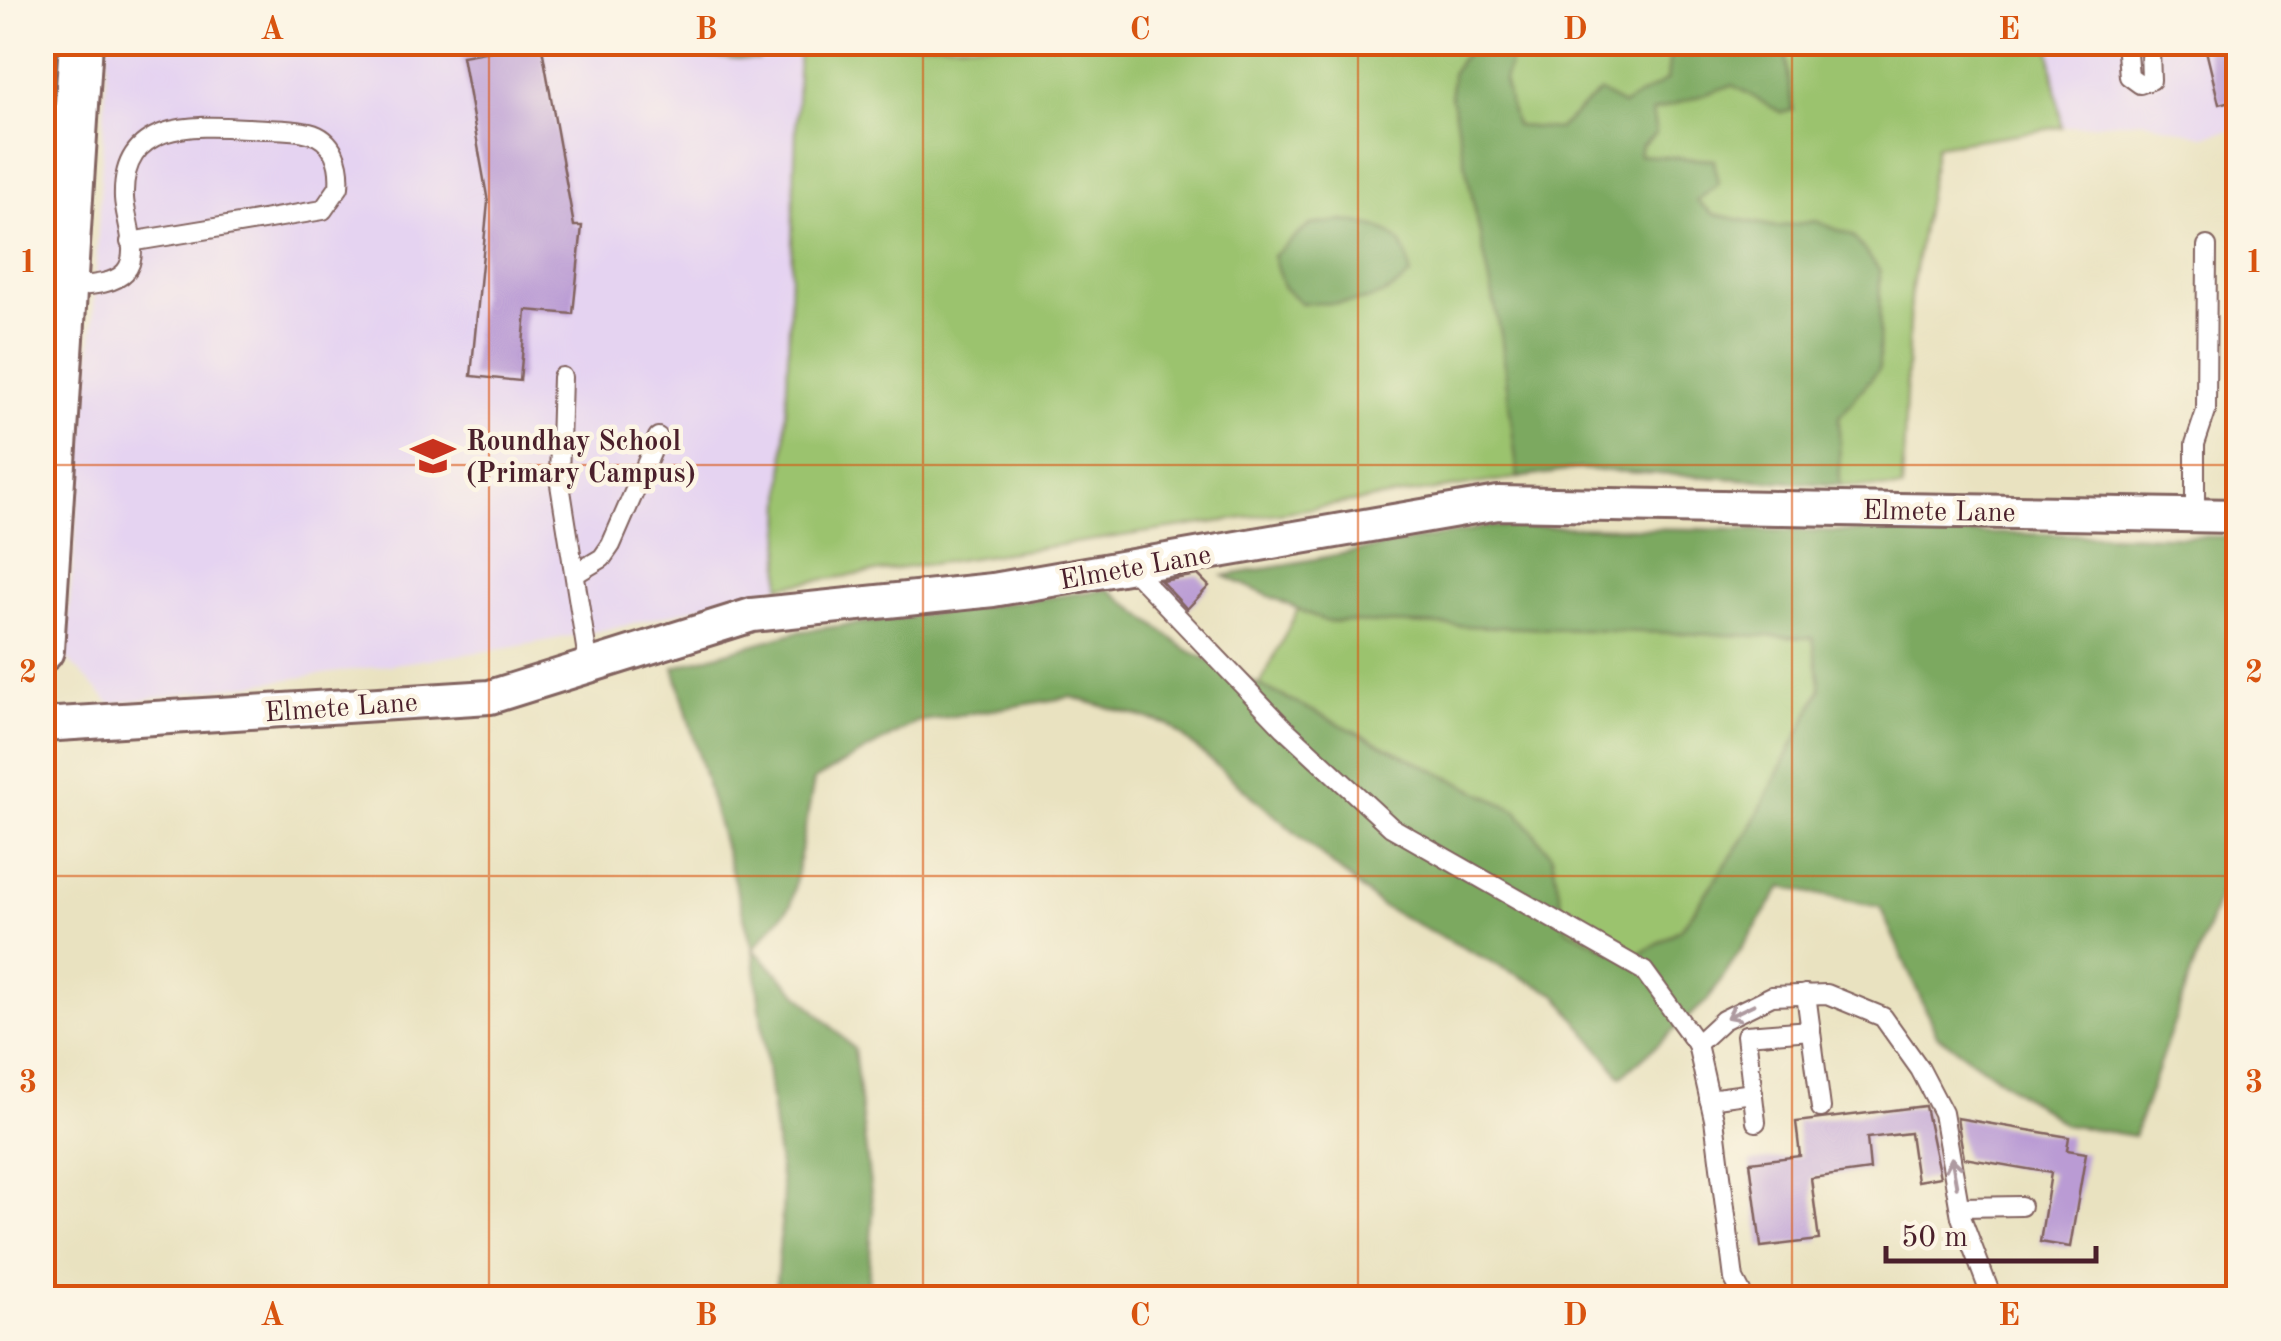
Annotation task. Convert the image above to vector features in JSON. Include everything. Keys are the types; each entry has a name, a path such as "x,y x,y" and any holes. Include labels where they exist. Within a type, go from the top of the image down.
{"street":[{"path":"42,650 80,42"},
{"name":"Elmete Lane","path":"42,725 490,697 752,615 993,590 1498,503 2238,516"}],"lane":[{"path":"2126,42 2130,76 2140,84 2151,80 2150,50 2144,42"},
{"path":"67,287 121,276 131,262 124,196 126,174 136,154 151,138 170,128 192,125 303,132 324,140 336,158 339,188 323,210 130,242"},
{"path":"2194,515 2195,444 2206,411 2207,246"},
{"path":"562,377 559,478 590,666"},
{"path":"575,574 602,558 611,545 658,437"},
{"path":"1129,566 1284,728 1391,826 1644,971 1697,1044 1709,1100 1730,1261 1744,1298"},
{"path":"1806,994 1822,1108"},
{"path":"1697,1044 1722,1020 1772,996 1828,994 1883,1017 1920,1069 1943,1113 1960,1206 1992,1298"},
{"path":"1756,1122 1746,1035 1811,1030"},
{"path":"1709,1100 1753,1093"},
{"path":"1960,1206 2021,1206"}],"shaded area":[{"name":"Roundhay School (Primary Campus)","path":"108,43 799,43 780,586 624,626 508,648 111,704 65,657 93,326"},
{"path":"2049,43 2238,43 2238,129 2203,136 2141,120 2062,127"}],"green space":[{"path":"633,43 759,43 758,60 632,52"},
{"path":"799,43 2049,43 2062,127 1936,146 1910,298 1902,489 1579,469 780,586"},
{"path":"1471,43 1516,43 1504,81 1516,126 1558,129 1600,92 1623,105 1667,80 1671,43 1784,43 1793,110 1782,113 1732,85 1652,112 1656,133 1641,146 1639,155 1714,160 1718,184 1697,201 1713,214 1776,227 1816,221 1853,236 1880,271 1879,369 1839,417 1840,485 1579,469 1518,478 1501,335 1451,96 1452,74"},
{"path":"1343,221 1381,229 1398,240 1410,275 1374,298 1346,303 1301,303 1283,287 1273,256 1310,225"},
{"path":"1491,526 2238,537 2238,828 2233,855 2134,1136 2065,1125 1937,1035 1880,907 1782,887 1708,1000 1621,1077 1557,995 1381,906 1169,725 1071,697 917,722 814,780 791,905 753,949 674,667 796,632 1109,589 1184,648 1517,811 1552,856 1566,929 1631,960 1682,928 1749,831 1821,690 1813,638 1325,621 1224,576"},
{"path":"1298,609 1325,621 1813,637 1821,690 1749,831 1682,928 1631,960 1566,929 1517,811 1260,685"},
{"path":"753,949 854,1049 873,1212 867,1298 775,1298 783,1201"}],"building":[{"path":"541,42 574,226 582,226 573,314 526,310 520,381 471,376 488,202 462,56"},
{"path":"2204,42 2238,42 2238,99 2219,104"},
{"path":"1198,575 1209,586 1187,609 1161,581"},
{"path":"1925,1106 1940,1177 1917,1181 1910,1133 1867,1138 1870,1170 1811,1178 1819,1240 1761,1247 1750,1162 1800,1156 1796,1122"},
{"path":"1957,1118 2069,1137 2067,1150 2086,1153 2070,1247 2040,1242 2051,1173 1964,1158"}],"place":[{"name":"Roundhay School (Primary Campus)","path":"433,456"}]}
